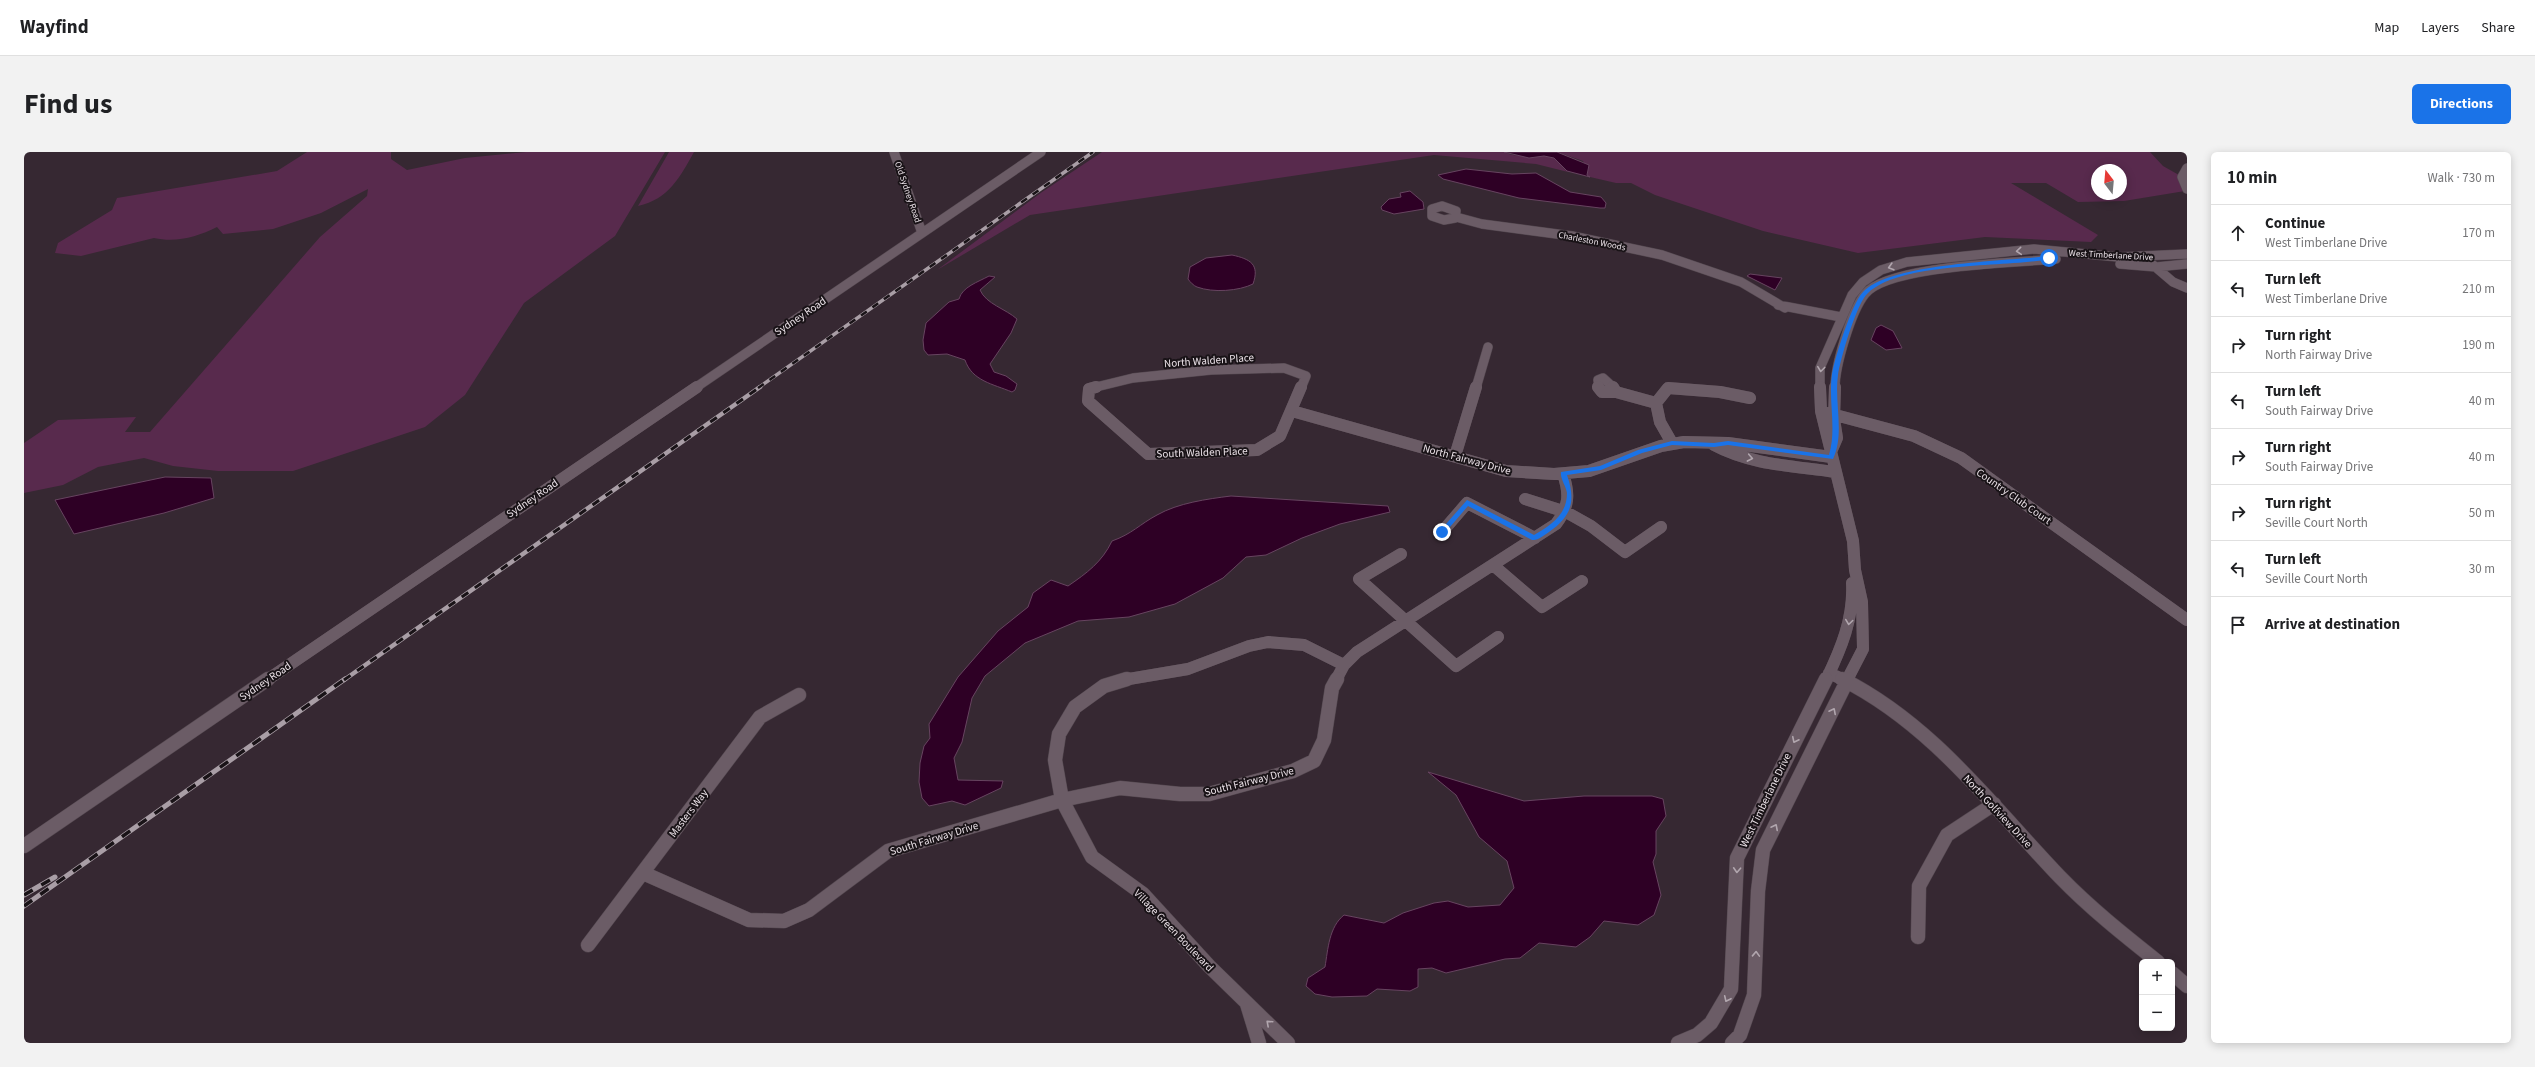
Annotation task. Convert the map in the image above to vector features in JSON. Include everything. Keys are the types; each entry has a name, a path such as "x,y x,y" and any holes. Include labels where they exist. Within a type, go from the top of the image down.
{"street":[{"name":"Old Sydney Road","path":"894,152 922,233"},
{"name":"Sydney Road","path":"24,846 1041,152"},
{"path":"2187,168 2182,177 2187,189"},
{"name":"Charleston Woods","path":"1456,217 1482,224 1572,236 1662,255 1725,276 1762,300 1785,308 1841,317"},
{"name":"West Timberlane Drive","path":"1732,1043 1740,1035 1754,995 1758,891 1763,850 1864,649 1862,602 1855,570 1853,541 1821,411 1820,368 1841,317 1852,295 1863,282 1880,270 1907,262 2034,250 2145,257 2160,264 2187,254"},
{"name":"West Timberlane Drive","path":"1831,455 1837,438 1834,414 1835,375 1847,331 1865,293 1890,278 1923,271 2049,258 2187,264"},
{"path":"2160,264 2187,282"},
{"path":"2160,264 2174,282 2187,288"},
{"path":"1455,456 1488,347"},
{"name":"North Walden Place","path":"1088,402 1089,389 1109,381 1186,373 1284,368 1306,376 1292,411"},
{"path":"1656,403 1668,388 1696,392 1726,392 1750,398"},
{"path":"1616,392 1656,403"},
{"name":"South Walden Place","path":"1088,402 1148,454 1257,450 1280,436 1292,411"},
{"path":"1656,403 1660,422 1672,443"},
{"name":"North Fairway Drive","path":"1292,411 1506,471 1537,474 1563,474 1601,468 1640,452 1672,443 1714,445 1728,443 1831,455"},
{"name":"Country Club Court","path":"1821,411 1914,436 1961,458 2187,620"},
{"name":"North Fairway Drive","path":"1714,445 1725,452 1749,458 1835,472"},
{"path":"1563,474 1570,492 1566,512"},
{"path":"1525,499 1566,512 1591,526 1625,552 1661,527"},
{"path":"1442,532 1467,503 1535,538"},
{"name":"South Fairway Drive","path":"643,873 750,920 784,921 809,910 888,851 1062,800 1120,788 1180,794 1209,794 1293,771 1314,761 1324,740 1332,688 1344,665 1357,652 1556,524 1566,512"},
{"path":"1401,554 1359,578 1456,666 1498,637"},
{"path":"1493,565 1542,607 1582,580"},
{"name":"West Timberlane Drive","path":"1678,1043 1694,1039 1712,1022 1723,1007 1731,989 1737,858 1829,673 1849,628 1853,594 1852,576 1855,570"},
{"name":"Village Green Boulevard","path":"1288,1043 1209,966 1143,894 1092,857 1062,800 1055,760 1059,734 1075,707 1104,686 1128,679 1188,670 1249,646 1268,642 1304,645 1344,665"},
{"name":"North Golfview Drive","path":"1829,673 1848,681 1908,719 1994,804 2049,866 2096,911 2154,959"},
{"name":"Masters Way","path":"588,945 760,717 799,694"},
{"path":"1918,937 1919,886 1947,835 1994,804"},
{"path":"2175,976 2187,986"},
{"name":"Village Green Boulevard","path":"1247,1004 1259,1043"}],"shaded area":[{"path":"307,152 391,152 391,159 407,170 465,158 526,152 665,152 615,236 524,303 465,395 425,427 293,471 218,471 173,466 144,458 98,467 63,485 24,493 24,443 58,420 136,417 125,432 150,432 320,237 367,196 368,189 321,213 273,229 223,234 217,227 202,234 186,238 170,240 154,238 81,256 55,253 58,243 112,210 117,198 277,171"},
{"path":"669,152 694,152 684,170 666,192 649,203 638,206"},
{"path":"1102,152 1504,152 1517,155 1551,157 1557,160 1568,172 1536,164 1434,155 1030,215 937,270 1042,192"},
{"path":"1504,152 1557,152 1589,165 1587,175 1590,177 1567,171 1554,158 1544,156 1529,158"},
{"path":"1557,152 2150,152 2163,166 2179,175 2185,191 2124,201 2078,202 2046,183 2011,183 2098,235 2091,242 1985,237 1858,253 1763,231 1655,195 1631,183 1616,183 1590,177 1587,175 1587,169 1583,161"},
{"path":"1466,169 1512,174 1536,173 1570,192 1601,197 1606,203 1605,208 1519,198 1443,179 1438,175"},
{"path":"1410,191 1423,202 1424,209 1394,214 1382,210 1381,207 1389,199 1401,197 1400,193"},
{"path":"1232,255 1244,258 1252,264 1255,272 1253,284 1233,290 1218,291 1203,289 1192,284 1188,279 1190,267 1206,258"},
{"path":"1750,274 1782,278 1775,290 1747,276"},
{"path":"989,276 995,277 980,290 983,295 991,303 1017,319 1011,333 990,364 994,372 1006,376 1017,384 1015,390 1012,392 984,381 978,377 968,367 965,360 947,354 928,355 924,350 923,340 926,323 949,302 959,299 963,291 967,288"},
{"path":"1881,325 1893,331 1902,348 1886,350 1871,340 1876,328"},
{"path":"165,477 211,478 214,498 164,513 74,534 55,500"},
{"path":"1231,496 1388,506 1390,512 1340,524 1302,538 1266,555 1246,557 1223,578 1175,604 1129,617 1078,621 1025,643 985,676 972,698 962,742 954,758 958,780 1003,781 1001,788 965,805 952,801 929,806 922,798 919,782 920,763 924,746 930,738 929,724 958,677 998,631 1028,607 1033,593 1051,580 1068,586 1099,561 1112,541 1131,532 1151,518 1165,511 1193,502"},
{"path":"1428,772 1524,801 1584,796 1652,796 1663,799 1666,816 1656,831 1656,854 1653,862 1661,895 1654,915 1638,925 1604,921 1590,937 1576,947 1539,943 1520,958 1505,959 1446,973 1432,968 1418,969 1418,987 1410,991 1377,989 1367,996 1332,997 1315,994 1306,986 1308,978 1325,967 1332,932 1339,920 1344,915 1384,923 1403,913 1434,903 1448,901 1468,907 1500,905 1514,888 1507,861 1479,837 1456,795"}],"railway":[{"path":"758,388 1093,152"},
{"path":"344,680 760,387"},
{"path":"24,906 345,679"},
{"path":"24,895 55,877"}],"route":[{"path":"1442,532 1467,503 1535,538 1556,524 1566,512 1570,492 1563,474 1601,468 1640,452 1672,443 1714,445 1728,443 1831,457 1831,452 1837,438 1834,418 1835,375 1847,331 1865,293 1890,278 1923,271 2008,261 2049,258"}]}
